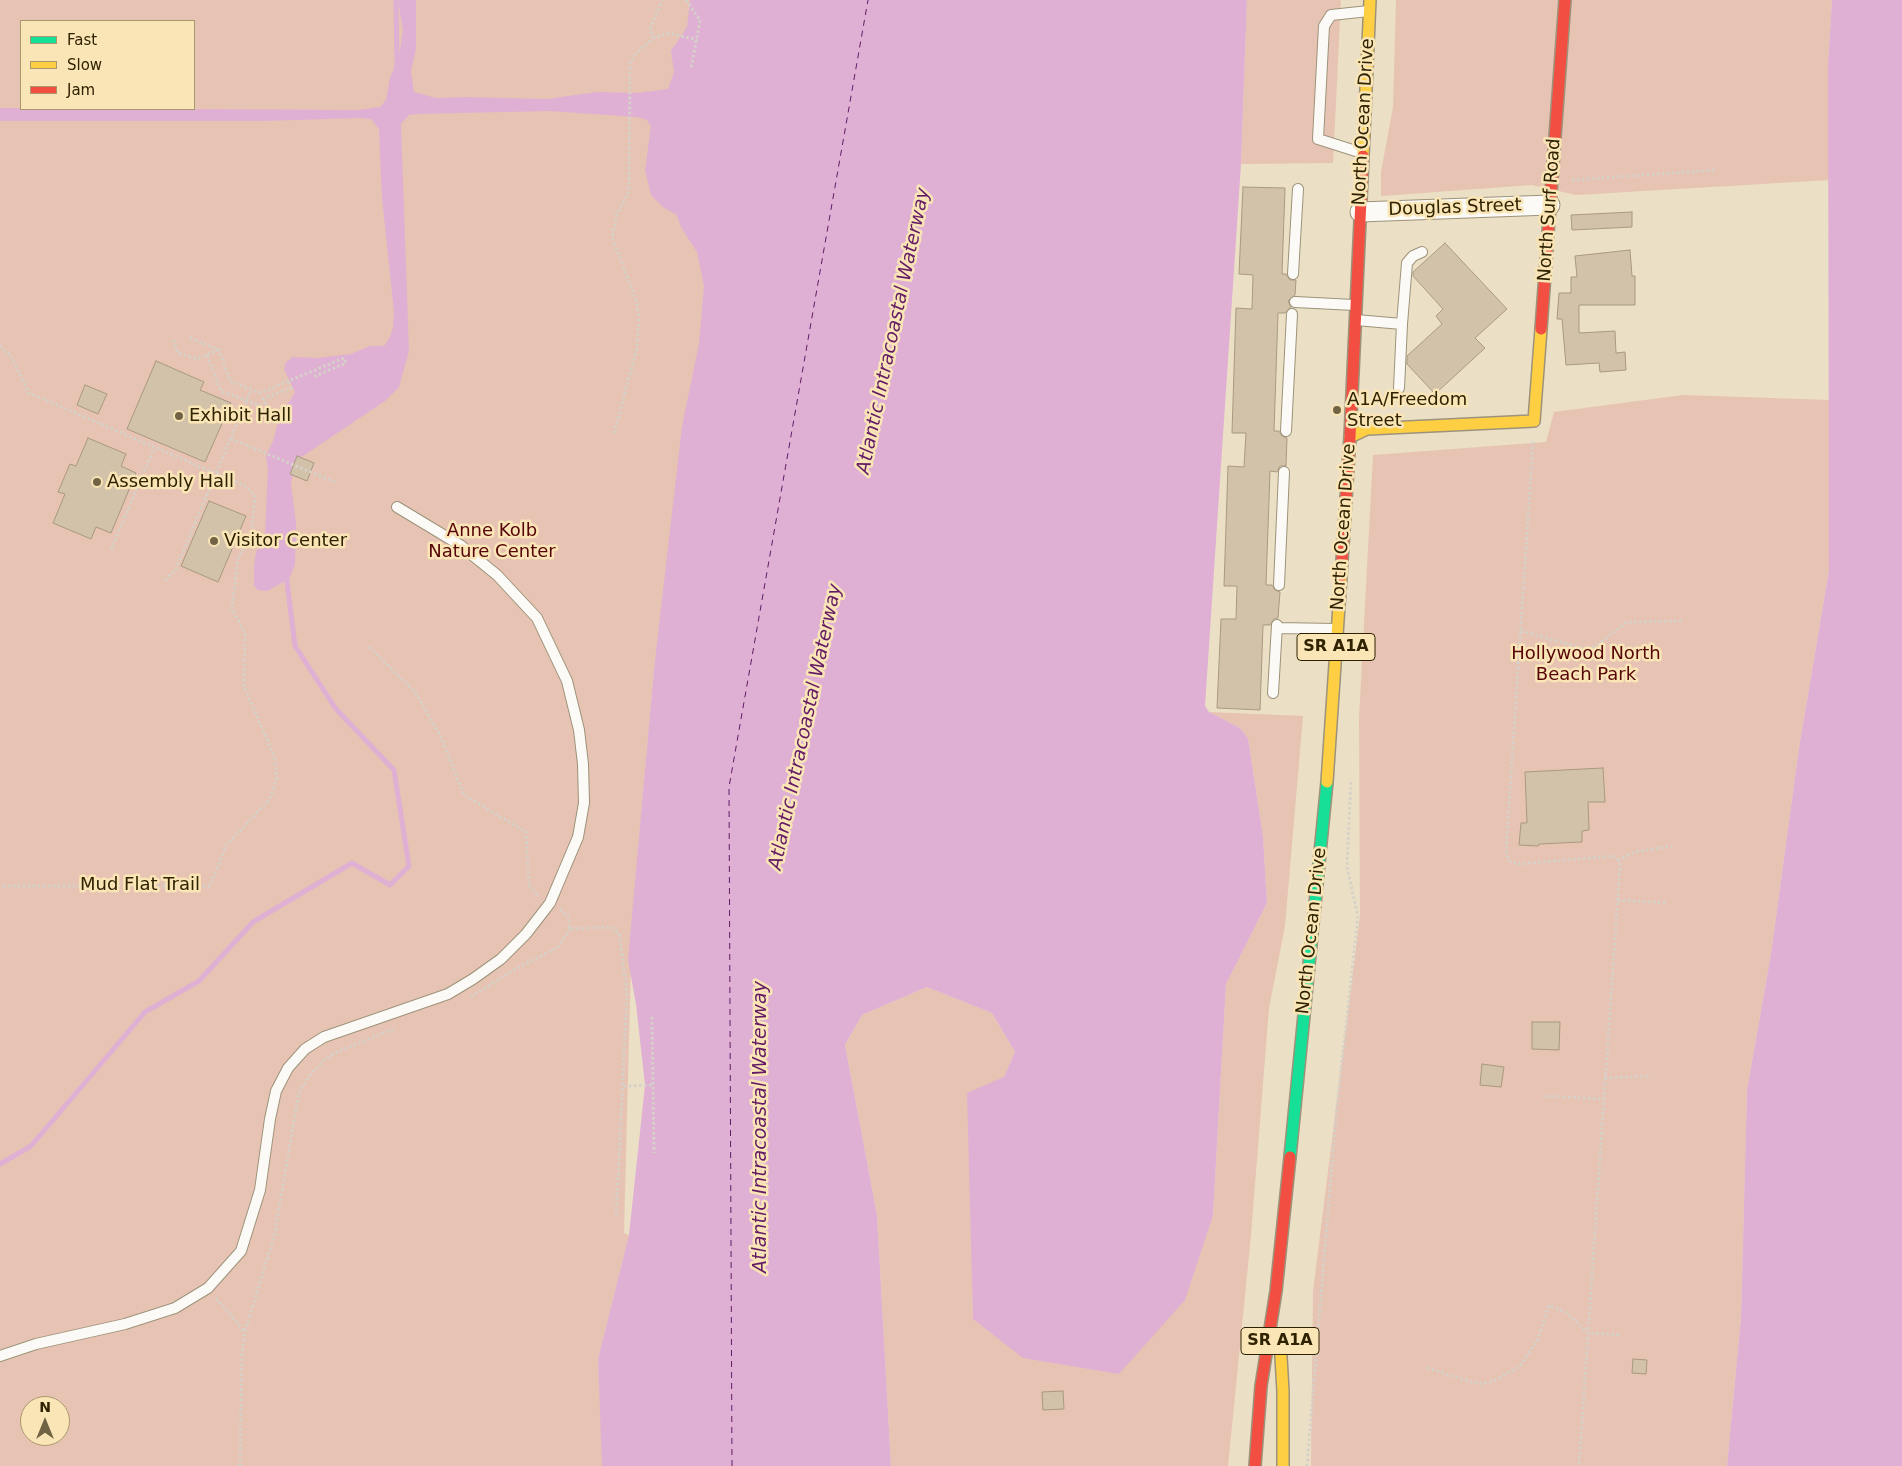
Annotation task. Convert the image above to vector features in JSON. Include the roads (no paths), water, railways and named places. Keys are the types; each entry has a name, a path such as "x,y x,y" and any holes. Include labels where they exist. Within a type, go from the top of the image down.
{"main road":[{"name":"North Surf Road","path":"1350,437 1368,429 1534,421 1565,0"},
{"name":"North Ocean Drive","path":"1255,1466 1261,1386 1276,1291 1332,735 1350,437 1370,6"},
{"name":"North Ocean Drive","path":"1276,1291 1283,1391 1283,1466"}],"street":[{"name":"Douglas Street","path":"1360,212 1550,205"}],"lane":[{"path":"1363,154 1318,139 1324,26 1331,15 1370,6"},
{"path":"1293,274 1298,189"},
{"path":"1399,388 1407,263 1413,256 1422,252"},
{"path":"1295,302 1356,306"},
{"path":"1286,431 1292,314"},
{"path":"1355,320 1402,324"},
{"path":"1279,585 1284,472"},
{"path":"0,1356 36,1344 126,1324 175,1308 208,1288 241,1251 260,1190 270,1118 276,1091 288,1068 305,1049 324,1037 448,994 501,959 526,934 550,903 578,837 584,803 583,764 579,730 567,681 537,618 497,575 460,545 397,507"},
{"path":"1273,693 1278,626 1337,629"}],"water":[{"name":"Atlantic Intracoastal Waterway","path":"398,0 416,0 416,49 411,71 414,92 436,98 547,99 597,92 638,93 668,89 674,72 671,51 687,27 690,0 1247,0 1241,164 1205,706 1209,712 1240,728 1248,738 1263,836 1267,903 1226,984 1213,1215 1185,1300 1119,1374 1023,1358 973,1319 967,1093 1004,1077 1015,1052 992,1013 927,987 862,1015 845,1045 877,1215 891,1466 602,1466 598,1359 629,1235 645,1085 636,1004 628,960 654,669 682,426 699,344 704,286 697,252 682,229 676,214 664,208 651,195 645,170 651,126 647,120 637,117 549,111 418,114 409,115 401,124 409,351 399,387 385,401 297,460 291,483 296,524 295,565 289,579 267,591 258,590 254,586 254,565 256,552 264,541 265,533 268,470 266,456 273,441 282,409 295,392 284,369 286,362 293,357 317,358 351,354 370,346 384,346 393,328 394,312 382,198 379,129 371,119 360,118 264,121 0,121 0,108 20,108 20,110 358,110 380,107 386,100 390,78 399,56 403,31"},
{"path":"1832,0 1902,0 1902,1466 1727,1466 1741,1317 1747,1090 1771,954 1799,748 1829,570 1828,63"}],"waterway":[{"path":"396,0 397,67"},
{"path":"0,1164 31,1146 145,1012 199,981 253,922 352,863 390,885 409,866 394,770 336,709 295,646 286,574"}],"place":[{"name":"A1A/Freedom Street","path":"1337,410"},
{"name":"Exhibit Hall","path":"179,416"},
{"name":"Assembly Hall","path":"97,482"},
{"name":"Visitor Center","path":"214,541"}],"park label":[{"name":"Anne Kolb Nature Center","path":"492,541"},
{"name":"Hollywood North Beach Park","path":"1586,664"}]}
